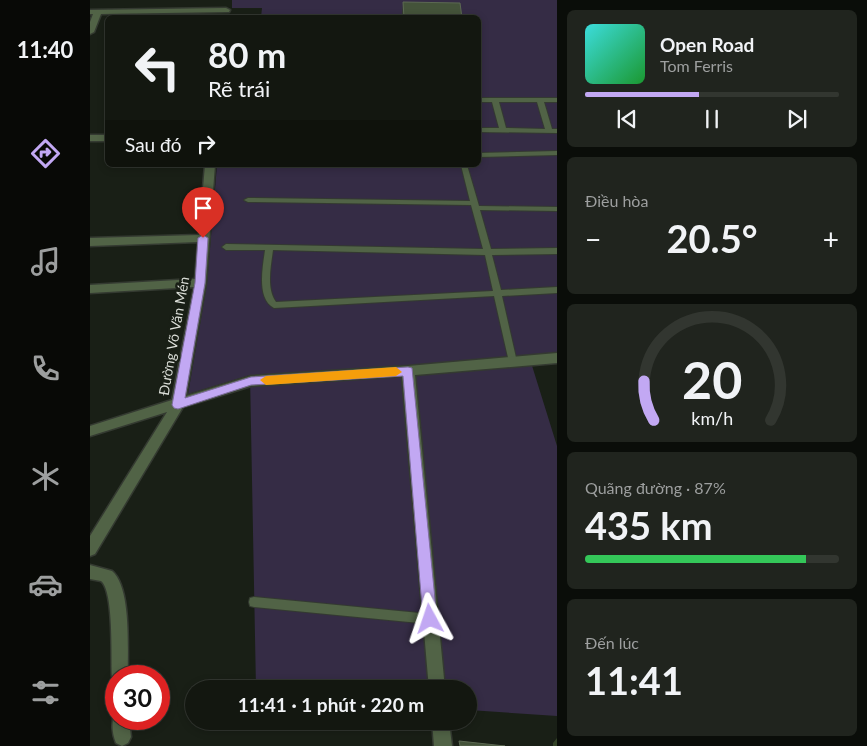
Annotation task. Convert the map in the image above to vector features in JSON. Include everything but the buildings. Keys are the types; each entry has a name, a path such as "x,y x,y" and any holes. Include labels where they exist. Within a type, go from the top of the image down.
{"street":[{"path":"90,32 98,12 109,0"},
{"path":"98,12 226,14 227,0"},
{"path":"90,138 105,138"},
{"name":"Đường Võ Văn Mén","path":"90,549 178,405 200,283 210,167"},
{"path":"90,242 203,238"},
{"path":"90,289 200,283"},
{"path":"90,431 251,381 408,371 557,358"},
{"path":"408,371 436,680"},
{"path":"90,572 103,574 111,580 116,596 119,665"},
{"path":"122,730 122,737"},
{"path":"441,730 443,746"}],"lane":[{"path":"481,100 557,100"},
{"path":"495,100 503,130"},
{"path":"481,130 553,131 540,100"},
{"path":"481,155 557,153"},
{"path":"465,167 488,252 513,362"},
{"path":"248,200 557,209"},
{"path":"226,247 488,252 557,251"},
{"path":"269,247 267,288 269,300 274,305 498,295 557,290"},
{"path":"254,602 430,619"}],"shaded area":[{"path":"232,0 557,0 557,352 529,356 557,446 557,716 477,711 477,680 256,680 250,375 188,394 207,284 217,167 481,167 481,15 261,15 262,8 232,8"}],"slow traffic":[{"path":"266,380 396,372"}],"route":[{"path":"203,238 200,283 178,405 251,381 408,371 430,619"}]}
